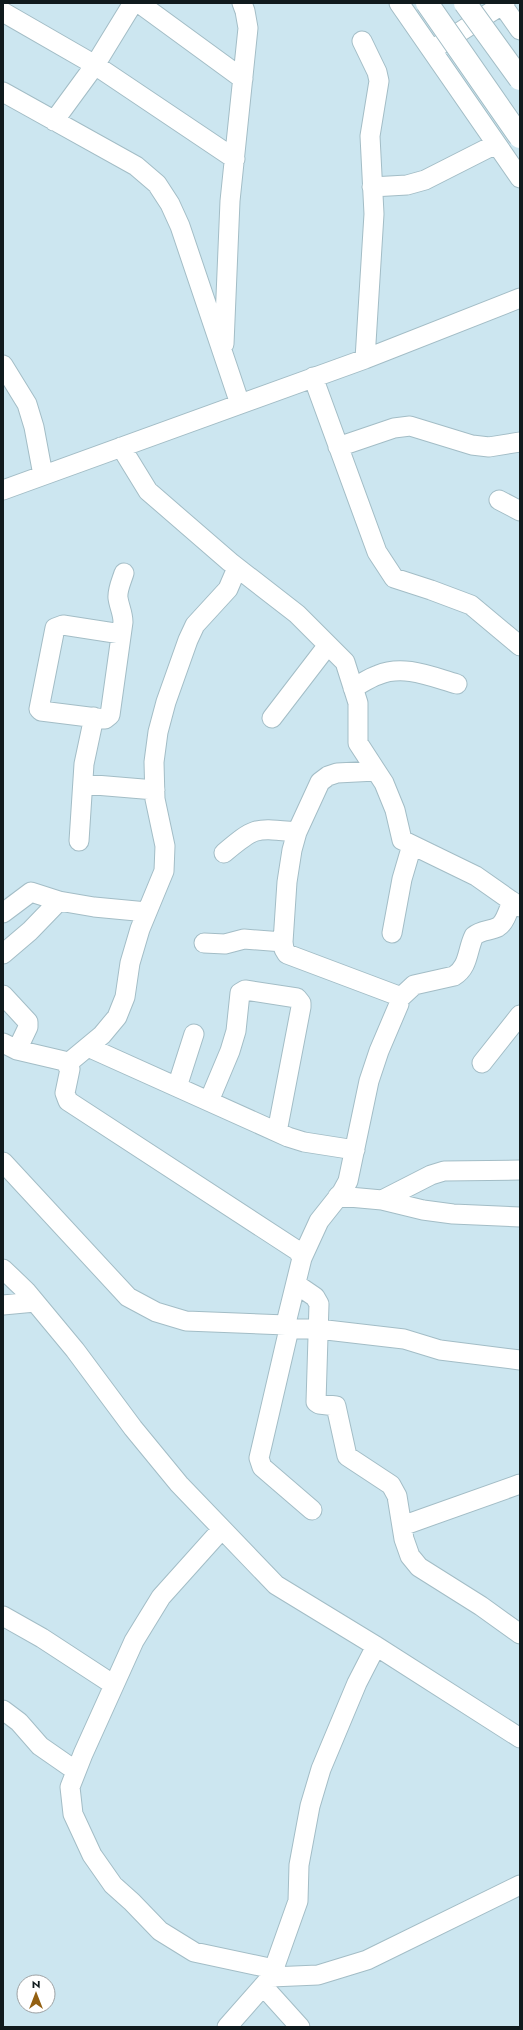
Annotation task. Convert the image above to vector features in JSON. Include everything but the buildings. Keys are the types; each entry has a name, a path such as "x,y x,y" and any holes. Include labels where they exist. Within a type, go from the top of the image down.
{"highway":[{"path":"427,3 520,138"},
{"path":"465,3 520,79"}],"street":[{"path":"54,121 95,65 133,3"},
{"path":"139,3 243,79"},
{"path":"224,355 230,201 248,28 242,3"},
{"path":"399,3 520,178"},
{"path":"432,50 503,4 520,30"},
{"path":"3,12 95,65 235,159"},
{"path":"362,41 377,72 379,81 370,136 374,214 365,359"},
{"path":"3,92 136,166 157,184 170,204 180,226 240,404"},
{"path":"372,187 407,185 425,180 496,144"},
{"path":"3,490 365,359 520,298"},
{"path":"3,365 27,404 34,427 43,475"},
{"path":"313,378 377,552 394,578 471,605 520,646"},
{"path":"338,447 394,428 410,426 472,445 489,447 520,442"},
{"path":"120,447 148,490 237,568 297,614 345,662 358,702 358,743 384,783 395,810 402,840 476,876 516,904 502,924 474,936 464,968 460,973 454,976 414,985 399,999 399,1004 379,1051 369,1081 348,1181 319,1222 302,1258 259,1458 262,1468 312,1510"},
{"path":"499,500 520,511"},
{"path":"68,1064 102,1035 117,1017 125,997 130,963 147,912 164,871 165,846 155,790 154,762 158,732 166,702 188,640 202,615 230,585 237,568"},
{"path":"121,634 59,625 53,632 39,710 105,719 110,715 121,634 123,615 118,599 118,592 124,573"},
{"path":"272,718 328,645"},
{"path":"353,688 379,674 398,671 414,671 457,684"},
{"path":"79,842 84,764 94,717"},
{"path":"376,771 337,773 328,776 320,782 297,832 287,882 283,942 284,949 287,954 396,995 399,999"},
{"path":"83,784 155,790"},
{"path":"224,853 253,831 262,829 297,832"},
{"path":"392,933 402,879 412,845"},
{"path":"3,913 31,892 59,901 94,907 147,912"},
{"path":"3,954 30,931 59,901"},
{"path":"204,943 225,944 244,939 283,942"},
{"path":"209,1101 234,1038 240,993 245,990 297,998 301,1003 301,1007 277,1132"},
{"path":"3,995 28,1022 28,1027 10,1046 64,1061 68,1064 70,1069 65,1093 68,1101 298,1250 302,1258"},
{"path":"482,1063 520,1015"},
{"path":"177,1087 194,1034"},
{"path":"88,1047 277,1132 304,1142 355,1150"},
{"path":"3,1162 128,1297 156,1312 186,1321 318,1329 404,1339 440,1350 520,1360"},
{"path":"382,1200 431,1175 444,1171 520,1170"},
{"path":"338,1196 382,1200 423,1210 453,1214 520,1217"},
{"path":"3,1269 35,1302 179,1484 276,1585 376,1646 520,1738"},
{"path":"296,1284 315,1297 319,1304 316,1402 319,1404 336,1406 347,1456 391,1484 397,1496 402,1526 410,1556 419,1567 481,1606 520,1634"},
{"path":"3,1305 35,1302"},
{"path":"402,1526 520,1484"},
{"path":"222,1529 161,1597 134,1641 70,1787 73,1814 92,1855 113,1885 160,1931 194,1952 269,1977 318,1975 367,1960 520,1885"},
{"path":"3,1616 42,1638 114,1685"},
{"path":"228,2027 269,1977 298,1901 299,1865 310,1806 321,1769 357,1683 376,1646"},
{"path":"3,1710 19,1722 40,1746 76,1771"},
{"path":"269,1977 300,2027"}]}
